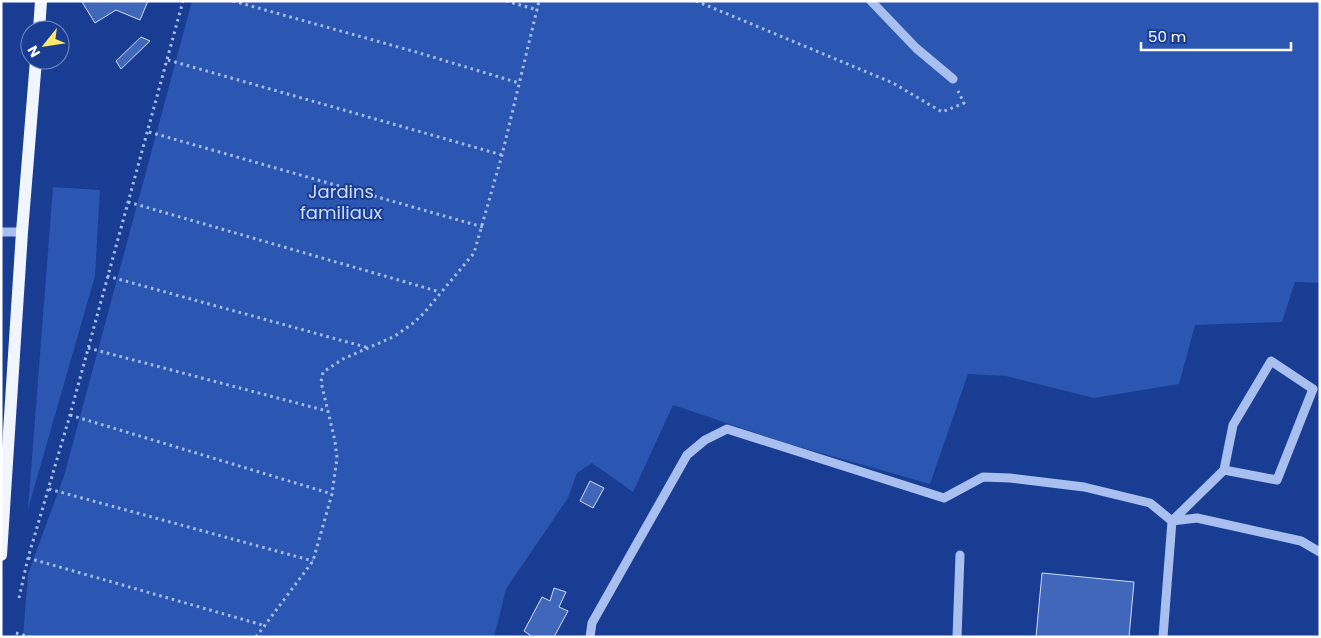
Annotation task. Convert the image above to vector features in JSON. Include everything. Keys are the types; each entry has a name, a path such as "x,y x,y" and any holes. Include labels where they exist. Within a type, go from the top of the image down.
{"main road":[{"path":"40,20 41,1"},
{"path":"1,555 22,232 35,70"}],"lane":[{"path":"871,1 916,48 953,79"},
{"path":"1,232 22,232"},
{"path":"1163,637 1172,521 1224,470 1234,425 1271,361 1313,389 1277,480 1224,470"},
{"path":"590,637 592,623 687,455 705,440 727,429 944,498 983,477 1010,478 1084,487 1150,503 1172,521 1197,518 1300,542 1320,552"},
{"path":"957,637 960,555"}],"path":[{"path":"19,598 28,558 70,415 183,1"},
{"path":"233,1 416,52 519,84"},
{"path":"506,1 538,10"},
{"path":"256,637 313,561 332,494 337,458 335,441 321,382 323,372 329,366 395,336 412,324 424,313 474,253 502,155 540,1"},
{"path":"696,1 894,83 942,112 964,103 953,79"},
{"path":"168,60 502,155"},
{"path":"148,132 482,227"},
{"path":"128,202 440,292"},
{"path":"107,276 369,348"},
{"path":"88,348 327,411"},
{"path":"70,415 332,494"},
{"path":"49,489 313,561"},
{"path":"28,558 266,626"},
{"path":"16,633 30,637"}],"green space":[{"name":"Jardins familiaux","path":"192,1 1320,1 1320,283 1295,282 1282,322 1195,325 1179,384 1094,398 1006,376 968,374 930,484 786,443 673,405 633,492 592,463 577,473 568,498 506,589 494,637 23,637 28,574 64,476"},
{"path":"53,187 100,190 95,276 28,509"}],"building":[{"path":"83,1 148,1 140,20 116,10 95,23"},
{"path":"141,37 150,41 121,69 116,61"},
{"path":"590,481 604,488 593,508 580,501"},
{"path":"1042,573 1134,582 1129,637 1036,637"},
{"path":"554,588 566,592 559,607 568,611 554,637 529,637 530,635 524,631 542,597 550,601"}]}
